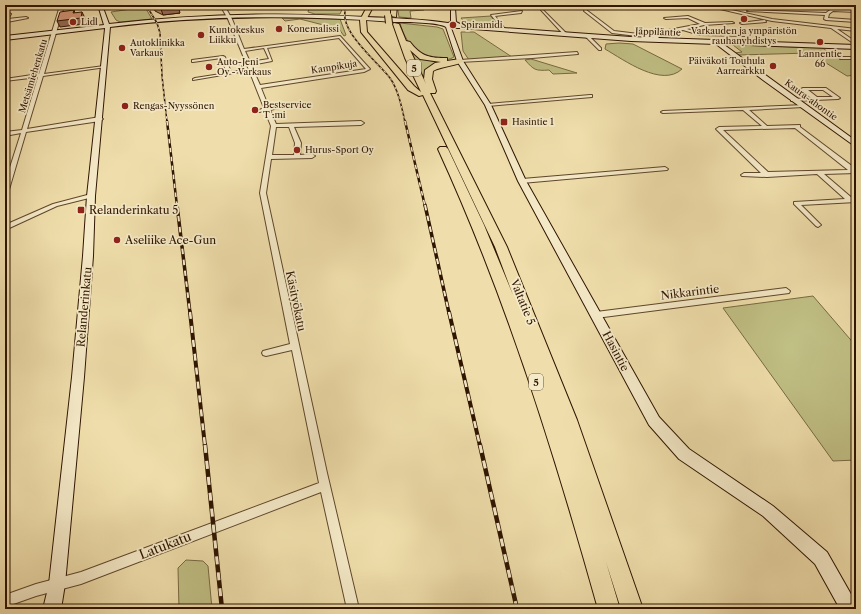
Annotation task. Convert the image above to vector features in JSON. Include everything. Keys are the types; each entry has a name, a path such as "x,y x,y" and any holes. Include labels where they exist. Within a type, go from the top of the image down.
{"highway":[{"path":"371,5 363,18 363,26 368,37 411,88 419,94"},
{"name":"Valtatie 5","path":"387,5 392,20 396,46 419,94 488,251 515,321 547,413 609,609"},
{"name":"Valtatie 5","path":"394,5 392,20 501,247 536,335 568,420 632,609"},
{"path":"399,32 418,56 422,58 460,61"},
{"path":"435,110 428,79 429,70 438,65 460,61"}],"main road":[{"name":"Relanderinkatu","path":"52,609 57,584 78,370 88,256 91,196 100,119 107,26 100,5"},
{"path":"451,5 457,26 452,36"},
{"path":"299,16 303,9"},
{"path":"5,38 185,18 228,16 363,18 448,25"},
{"name":"Jäppiläntie","path":"448,25 587,36 856,46"},
{"name":"Hasintie","path":"448,25 460,61 488,105 522,181 654,421 684,454 768,511 821,558 850,609"},
{"name":"Kaura-ahontie","path":"717,42 856,145"},
{"path":"842,135 856,134"}],"street":[{"name":"Metsämiehenkatu","path":"5,193 62,9 53,5"},
{"name":"Käsityökatu","path":"223,5 242,50 245,66 258,87 263,110 274,126 263,193 324,486 353,609"},
{"path":"705,5 772,20 856,30"},
{"path":"754,5 760,11"},
{"path":"856,11 832,8 827,14 826,18 831,26 856,46"},
{"path":"585,10 613,32 655,39 664,32 704,24 732,23"},
{"path":"542,11 565,34"},
{"path":"731,11 797,11 827,14"},
{"path":"5,12 9,14 6,22"},
{"path":"502,29 493,16 522,12"},
{"path":"666,18 688,17 704,24"},
{"path":"6,22 26,18"},
{"path":"826,18 856,21"},
{"path":"742,23 772,20"},
{"path":"684,29 700,34 749,35"},
{"path":"587,36 600,49"},
{"name":"Kampikuja","path":"242,50 340,37 368,69 258,87"},
{"path":"196,79 229,73 245,66 271,60 264,47"},
{"path":"460,61 577,53"},
{"path":"193,61 223,56 229,73"},
{"path":"841,58 856,58"},
{"path":"234,64 245,66"},
{"path":"5,80 104,67"},
{"path":"794,100 823,99 838,98 824,89 803,90 816,99"},
{"path":"488,105 590,96"},
{"path":"263,110 285,106"},
{"path":"663,112 803,106"},
{"path":"744,108 766,127"},
{"path":"5,134 100,119"},
{"path":"274,126 361,123"},
{"path":"291,126 296,135 299,149 297,156"},
{"path":"767,175 719,129 797,126 854,171"},
{"path":"270,157 312,156"},
{"path":"522,181 665,169"},
{"path":"744,175 854,171"},
{"path":"818,173 853,200"},
{"path":"5,228 55,205 91,196"},
{"path":"818,225 796,203 853,200"},
{"name":"Nikkarintie","path":"596,315 786,291"},
{"path":"266,353 294,346"},
{"name":"Latukatu","path":"5,601 57,584 81,578 324,486"}],"shaded area":[{"path":"308,5 344,5 340,14 315,14 308,12"},
{"path":"397,5 404,5 406,7 424,6 424,10 410,11 411,18 399,17"},
{"path":"145,7 152,19 120,22 116,20 111,12"},
{"path":"491,16 498,27 466,24 461,18"},
{"path":"282,18 340,19 346,35 344,36 339,29 300,19 285,21"},
{"path":"400,23 443,29 454,57 443,60 419,53 405,37"},
{"path":"461,32 474,32 512,57 469,60 463,51"},
{"path":"606,44 633,44 682,69 674,74 664,75 654,74 643,70 605,49"},
{"path":"733,45 823,48 829,53 824,54 826,57 856,58 856,75 847,76 810,53 738,55 735,53 742,52"},
{"path":"408,47 417,57 440,63 427,69 430,90"},
{"path":"531,59 577,73 553,74 549,70 538,70 533,68 525,60"},
{"path":"813,296 856,346 856,460 833,461 723,308"},
{"path":"186,560 203,561 208,566 212,609 179,609 178,568"}],"building":[{"path":"153,5 178,5 178,7 161,9"},
{"path":"74,10 73,13 82,12 81,18 57,21 60,12"}],"railway":[{"path":"146,5 157,23 160,33 162,76 167,122"},
{"path":"348,5 345,14 346,23 358,43 393,82 405,122"},
{"path":"167,121 177,206"},
{"path":"405,121 425,206"},
{"path":"177,205 190,313"},
{"path":"425,205 449,313"},
{"path":"190,312 205,446"},
{"path":"449,312 480,446"},
{"path":"205,445 222,609"},
{"path":"480,445 517,609"}],"place":[{"name":"Varkauden ja ympäristön rauhanyhdistys","path":"744,19"},
{"name":"Lidl","path":"73,22"},
{"name":"Spiramidi","path":"453,25"},
{"name":"Konemalissi","path":"279,29"},
{"name":"Kuntokeskus Liikku","path":"201,35"},
{"name":"Lannentie 66","path":"820,42"},
{"name":"Autoklinikka Varkaus","path":"122,48"},
{"name":"Päiväkoti Touhula Aarrearkku","path":"773,66"},
{"name":"Auto-Jeni Oy - Varkaus","path":"209,67"},
{"name":"Rengas-Nyyssönen","path":"125,106"},
{"name":"Bestservice T :mi","path":"255,110"},
{"name":"Hasintie 1","path":"504,122"},
{"name":"Hurus-Sport Oy","path":"297,150"},
{"name":"Relanderinkatu 5","path":"81,210"},
{"name":"Aseliike Ace-Gun","path":"117,240"}]}
